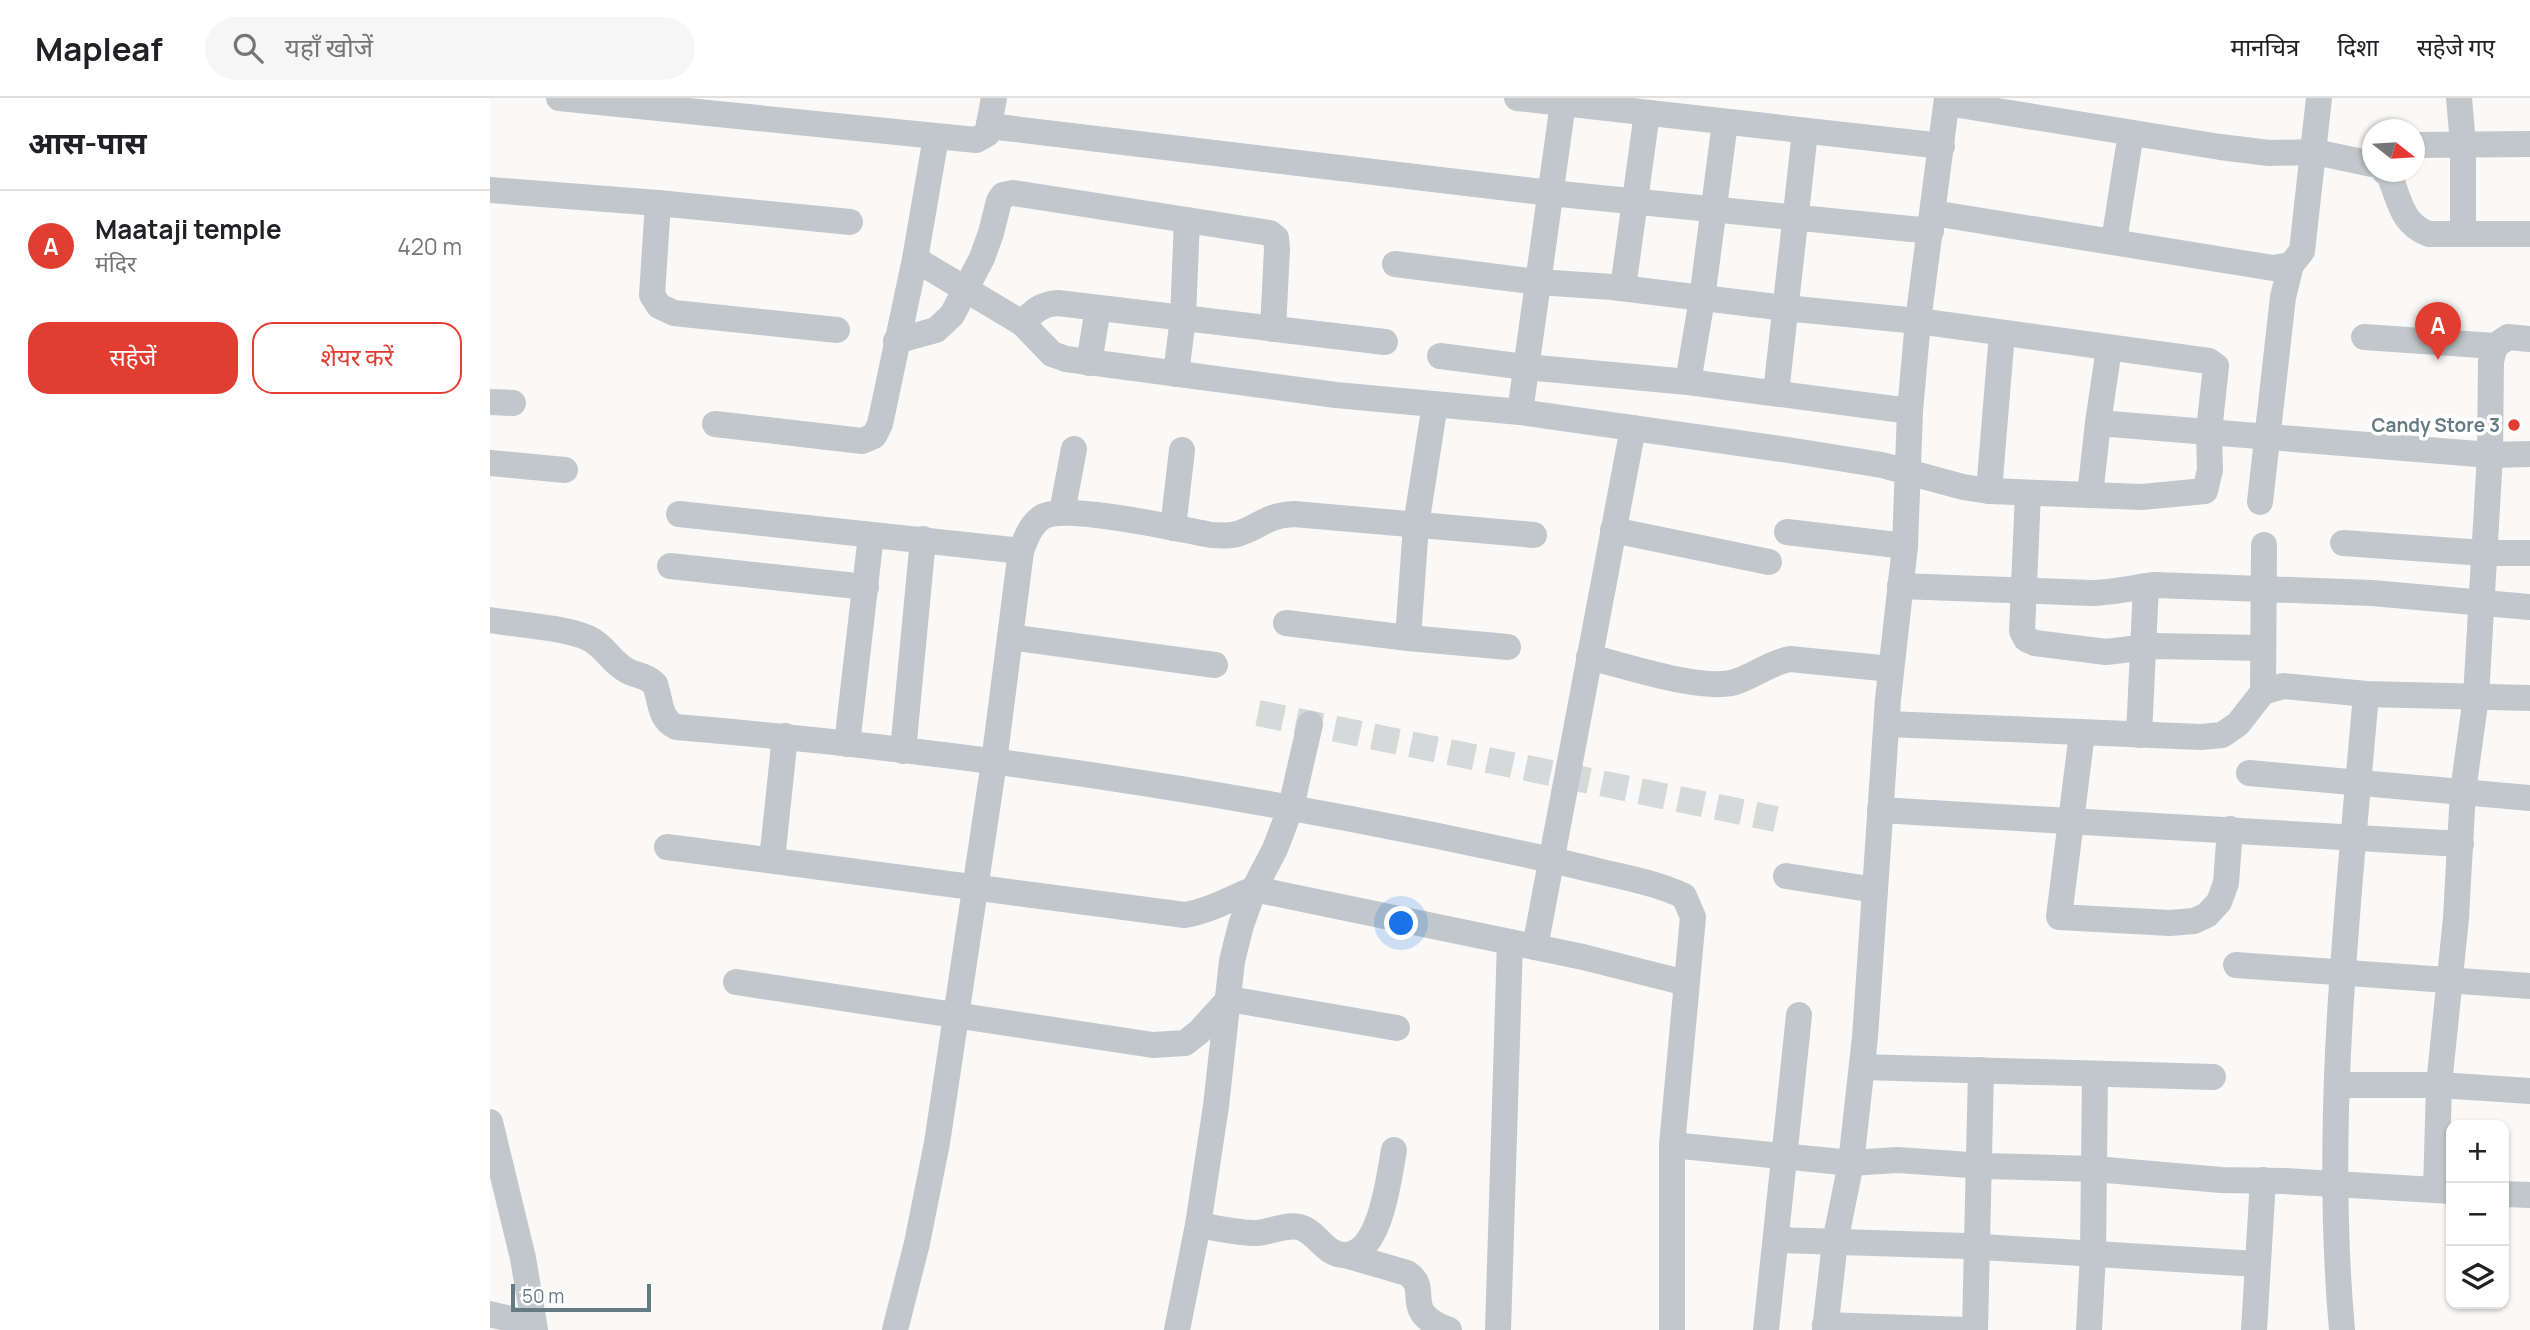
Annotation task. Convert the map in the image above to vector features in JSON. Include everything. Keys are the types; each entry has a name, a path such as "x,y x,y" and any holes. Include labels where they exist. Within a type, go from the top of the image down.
{"street":[{"path":"559,98 976,140 987,134 993,98"},
{"path":"1517,98 1563,103 1590,102 1647,113 1942,146"},
{"path":"2260,502 2283,297 2291,265 2302,251 2319,98"},
{"path":"2459,98 2463,145 2463,234"},
{"path":"1967,1330 1825,1327 1835,1242 1851,1163 1862,1067 1891,669 1905,546 1910,411 1918,321 1947,100 2131,133 2269,153 2315,152 2362,162"},
{"path":"1520,412 1563,103"},
{"path":"1623,288 1647,113"},
{"path":"1688,382 1702,299 1725,122"},
{"path":"989,127 1549,193 1795,218 1932,222 2114,241 2273,268 2291,265"},
{"path":"1776,393 1805,132"},
{"path":"2114,241 2131,133"},
{"path":"715,424 862,441 874,436 880,424 915,259 936,137"},
{"path":"2425,145 2530,144"},
{"path":"2392,182 2407,220 2416,229 2429,234 2530,234"},
{"path":"490,190 850,222"},
{"path":"896,341 936,330 944,324 968,290 982,258 999,201 1003,195 1013,193 1270,233 1276,238 1278,249 1273,328"},
{"path":"658,203 652,295 659,306 674,313 838,330"},
{"path":"1176,374 1184,318 1187,220"},
{"path":"915,259 1022,323 1052,354 1089,363 1336,395 1520,412 1633,428 1848,459 1989,491 2152,496 2205,491 2210,470 2209,431 2216,366 2209,361 1918,321 1702,299 1623,288 1538,282 1395,264"},
{"path":"1022,323 1036,309 1046,304 1058,303 1385,342"},
{"path":"1089,363 1098,308"},
{"path":"1989,491 2002,333"},
{"path":"2364,337 2495,346 2508,337 2530,339"},
{"path":"1672,1144 1851,1163 1897,1160 1979,1166 2095,1169 2221,1180 2444,1191 2439,1085 2461,844 2463,791 2476,697 2490,455 2491,361 2495,346"},
{"path":"2091,495 2109,348"},
{"path":"1440,356 1688,382 1910,411"},
{"path":"1408,638 1416,525 1435,404"},
{"path":"2098,423 2490,455 2530,454"},
{"path":"1498,1330 1522,945 1550,859 1633,428"},
{"path":"1062,512 1074,449"},
{"path":"1172,528 1182,450"},
{"path":"490,463 565,470"},
{"path":"2028,493 2022,631 2026,639 2035,643 2106,652 2157,646 2263,648"},
{"path":"895,1330 917,1243 937,1143 994,762 1021,551 1027,534 1036,521 1046,515 1062,512 1083,513 1228,536 1241,533 1275,515 1294,514 1534,535"},
{"path":"678,514 1021,551"},
{"path":"1613,530 1769,562"},
{"path":"1787,532 1905,546"},
{"path":"847,744 871,535"},
{"path":"903,751 923,539"},
{"path":"2343,543 2484,553 2530,553"},
{"path":"2263,692 2264,545"},
{"path":"670,566 866,587"},
{"path":"1900,586 2113,593 2146,586 2372,593 2530,607"},
{"path":"2139,735 2146,586"},
{"path":"490,620 573,633 590,639 605,649 624,669 640,674 655,684 667,722 676,727 785,736 1217,794 1550,859 1665,887 1684,896 1693,917 1672,1144 1672,1330"},
{"path":"1286,624 1508,647"},
{"path":"1010,637 1216,665"},
{"path":"1589,657 1716,685 1734,682 1776,662 1790,659 1891,669"},
{"path":"1888,724 2201,737 2222,735 2238,724 2263,692 2283,686 2366,694 2530,698"},
{"path":"2342,1330 2334,1184 2344,971 2366,694"},
{"path":"1177,1330 1198,1225 1216,1106 1232,961 1254,889 1275,849 1291,807 1310,724"},
{"path":"2082,733 2059,917 2170,923 2194,921 2207,915 2219,902 2226,883 2230,830"},
{"path":"772,860 785,736"},
{"path":"2249,773 2530,797"},
{"path":"1880,810 2461,844"},
{"path":"667,847 1185,915 1206,912 1254,889 1522,945 1686,983"},
{"path":"1786,876 1875,890"},
{"path":"2236,965 2450,978 2530,986"},
{"path":"736,982 1153,1045 1185,1043 1199,1032 1229,999"},
{"path":"1229,999 1397,1028"},
{"path":"1766,1330 1799,1015"},
{"path":"1862,1067 2213,1077"},
{"path":"1975,1330 1980,1070"},
{"path":"2089,1330 2095,1169 2095,1074"},
{"path":"2338,1085 2439,1085 2530,1091"},
{"path":"490,1122 523,1258 535,1327 490,1314"},
{"path":"1345,1255 1364,1245 1376,1227 1394,1150"},
{"path":"2254,1330 2263,1181"},
{"path":"2509,1194 2530,1195"},
{"path":"1198,1225 1259,1233 1292,1226 1302,1227 1323,1247 1407,1273 1415,1278 1419,1308 1430,1323 1449,1330"},
{"path":"1776,1240 1977,1247 2257,1264"}],"tunnel":[{"path":"1258,713 1776,819"}],"place":[{"name":"Maataji temple","path":"2438,360"},
{"name":"Candy Store 3","path":"2514,425"}]}
